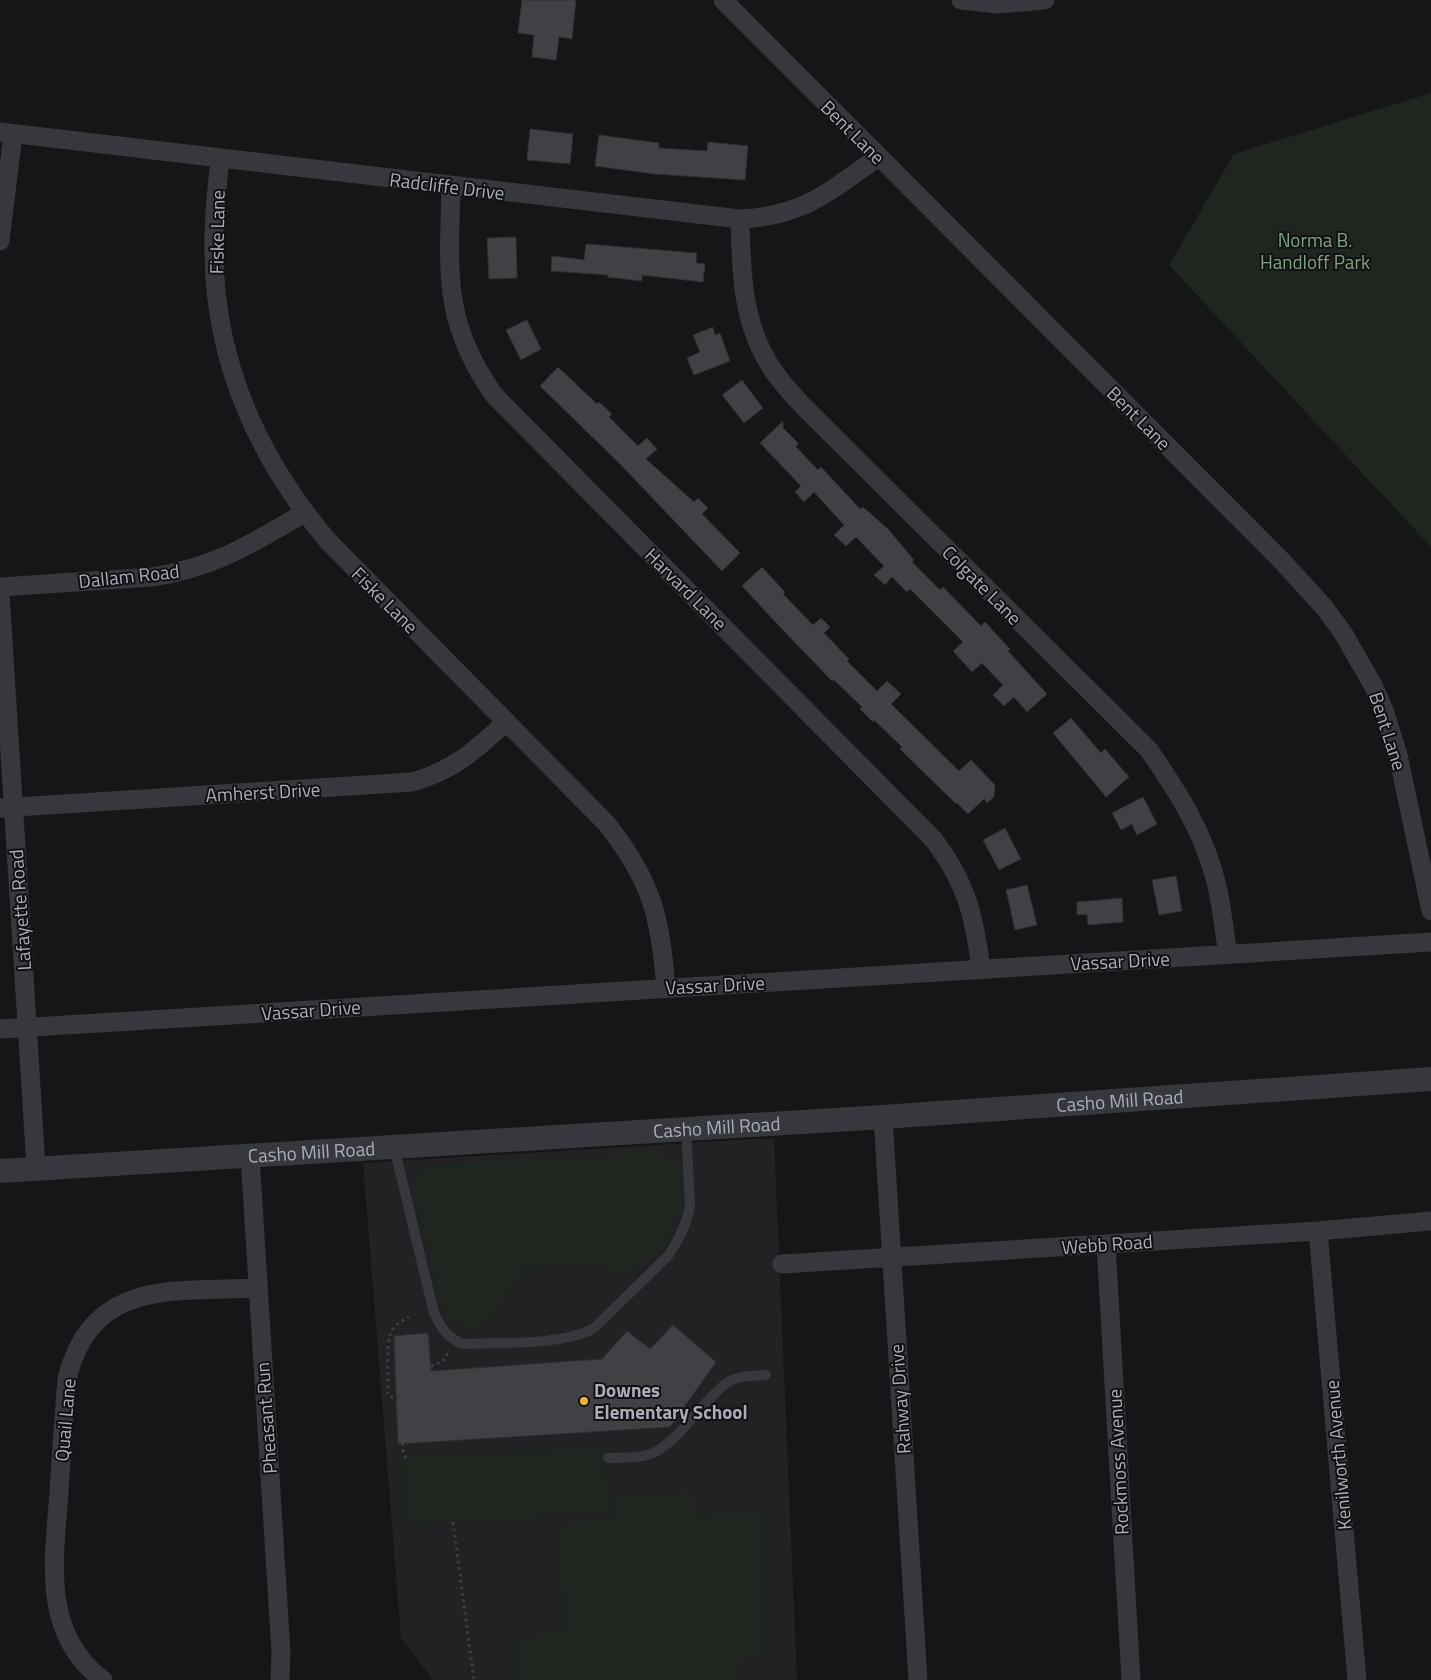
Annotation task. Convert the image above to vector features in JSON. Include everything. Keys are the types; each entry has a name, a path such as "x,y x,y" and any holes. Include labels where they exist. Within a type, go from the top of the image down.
{"street":[{"name":"Bent Lane","path":"723,0 1281,560 1324,606 1365,671 1391,730 1431,911"},
{"path":"960,0 998,4 1045,0"},
{"name":"Radcliffe Drive","path":"7,133 740,219 764,218 806,206 823,197 878,157"},
{"path":"0,241 7,133"},
{"name":"Fiske Lane","path":"220,159 215,207 214,268 218,302 230,362 250,421 279,477 304,513 328,541 607,824 635,863 648,889 657,914 662,942 666,988"},
{"name":"Harvard Lane","path":"451,186 448,275 453,305 469,354 480,376 494,395 934,840 955,870 970,906 981,969"},
{"name":"Colgate Lane","path":"740,219 742,278 749,323 772,370 805,408 1149,750 1181,796 1199,832 1216,882 1228,954"},
{"name":"Dallam Road","path":"0,587 152,577 176,573 227,556 304,513"},
{"name":"Lafayette Road","path":"0,593 7,807 28,1027 36,1168"},
{"name":"Amherst Drive","path":"7,807 413,782 447,770 464,760 506,722"},
{"name":"Vassar Drive","path":"0,1029 1431,942"},
{"name":"Casho Mill Road","path":"0,1170 883,1117 1431,1079"},
{"name":"Rahway Drive","path":"883,1117 918,1680"},
{"name":"Pheasant Run","path":"250,1156 281,1652 280,1680"},
{"name":"Webb Road","path":"782,1264 1318,1231 1431,1221"},
{"name":"Kenilworth Avenue","path":"1318,1231 1357,1680"},
{"name":"Rockmoss Avenue","path":"1106,1244 1131,1680"},
{"name":"Quail Lane","path":"103,1680 82,1660 69,1640 60,1619 53,1575 67,1379 72,1359 80,1341 92,1325 105,1313 122,1303 158,1293 258,1288"}],"lane":[{"path":"394,1146 434,1314 442,1329 452,1339 462,1344 544,1340 580,1335 592,1329 668,1256 677,1243 688,1218 690,1206 686,1129"},
{"path":"608,1458 645,1456 654,1453 671,1439 729,1382 742,1377 766,1375"}],"path":[{"path":"406,1458 400,1402 388,1395 388,1364 391,1332 399,1323 409,1317"},
{"path":"431,1366 443,1361 448,1353"},
{"path":"453,1522 474,1680"}],"shaded area":[{"name":"Downes Elementary School","path":"774,1138 797,1680 433,1680 401,1638 363,1163"}],"green space":[{"name":"Norma B. Handloff Park","path":"1431,93 1431,547 1169,265 1234,154"},
{"path":"660,1152 670,1159 674,1157 677,1162 680,1191 679,1205 671,1231 664,1242 640,1266 629,1273 621,1275 612,1275 608,1264 519,1267 520,1279 507,1292 497,1311 484,1325 470,1327 458,1323 449,1315 442,1303 414,1188 416,1171 421,1172 431,1165"},
{"path":"603,1448 607,1513 407,1524 403,1459"},
{"path":"693,1490 695,1516 760,1512 764,1651 735,1664 735,1680 520,1680 516,1637 566,1632 558,1524 614,1520 612,1496"}],"building":[{"path":"522,0 576,0 572,39 559,37 556,60 532,57 534,35 518,33"},
{"path":"530,129 573,134 570,164 527,160"},
{"path":"599,135 659,143 659,148 707,151 708,142 748,146 745,180 655,174 595,166"},
{"path":"516,237 517,278 489,279 487,238"},
{"path":"586,244 697,253 696,263 705,264 703,282 642,275 642,281 608,277 608,275 551,271 552,256 584,260"},
{"path":"527,320 541,349 521,360 506,330"},
{"path":"713,327 715,335 720,333 730,361 694,375 687,358 700,352 693,335"},
{"path":"558,367 597,404 599,402 612,414 609,417 638,446 647,438 657,449 646,459 694,502 698,498 708,508 702,514 740,553 722,571 620,464 540,386"},
{"path":"742,380 763,408 744,423 722,395"},
{"path":"783,421 783,428 798,443 796,447 818,470 821,467 860,509 863,507 888,529 914,560 912,562 940,590 943,587 981,626 985,622 1047,694 1027,712 1014,697 1004,706 993,695 1003,685 982,663 972,672 953,651 963,642 910,589 907,592 892,577 885,585 874,575 884,566 856,537 846,546 834,535 844,525 814,492 804,502 795,492 801,486 760,443"},
{"path":"762,567 785,592 783,594 813,625 821,618 830,627 824,633 849,659 847,661 877,691 887,681 901,694 891,704 959,771 971,760 995,785 994,797 987,803 984,799 968,814 900,749 902,747 874,720 873,722 860,709 862,707 834,680 832,681 742,586"},
{"path":"1071,718 1101,753 1105,749 1129,777 1106,797 1053,733"},
{"path":"1143,797 1157,824 1137,835 1132,824 1121,830 1112,813"},
{"path":"1005,828 1021,859 999,870 983,840"},
{"path":"1176,876 1182,911 1159,915 1152,880"},
{"path":"1027,885 1037,925 1015,930 1006,890"},
{"path":"1122,898 1123,922 1088,925 1087,914 1077,915 1077,902"},
{"name":"Downes Elementary School","path":"673,1325 716,1362 670,1427 398,1444 394,1336 428,1333 431,1371 602,1359 627,1331 650,1349"}],"place":[{"name":"Downes Elementary School","path":"584,1401"}]}
